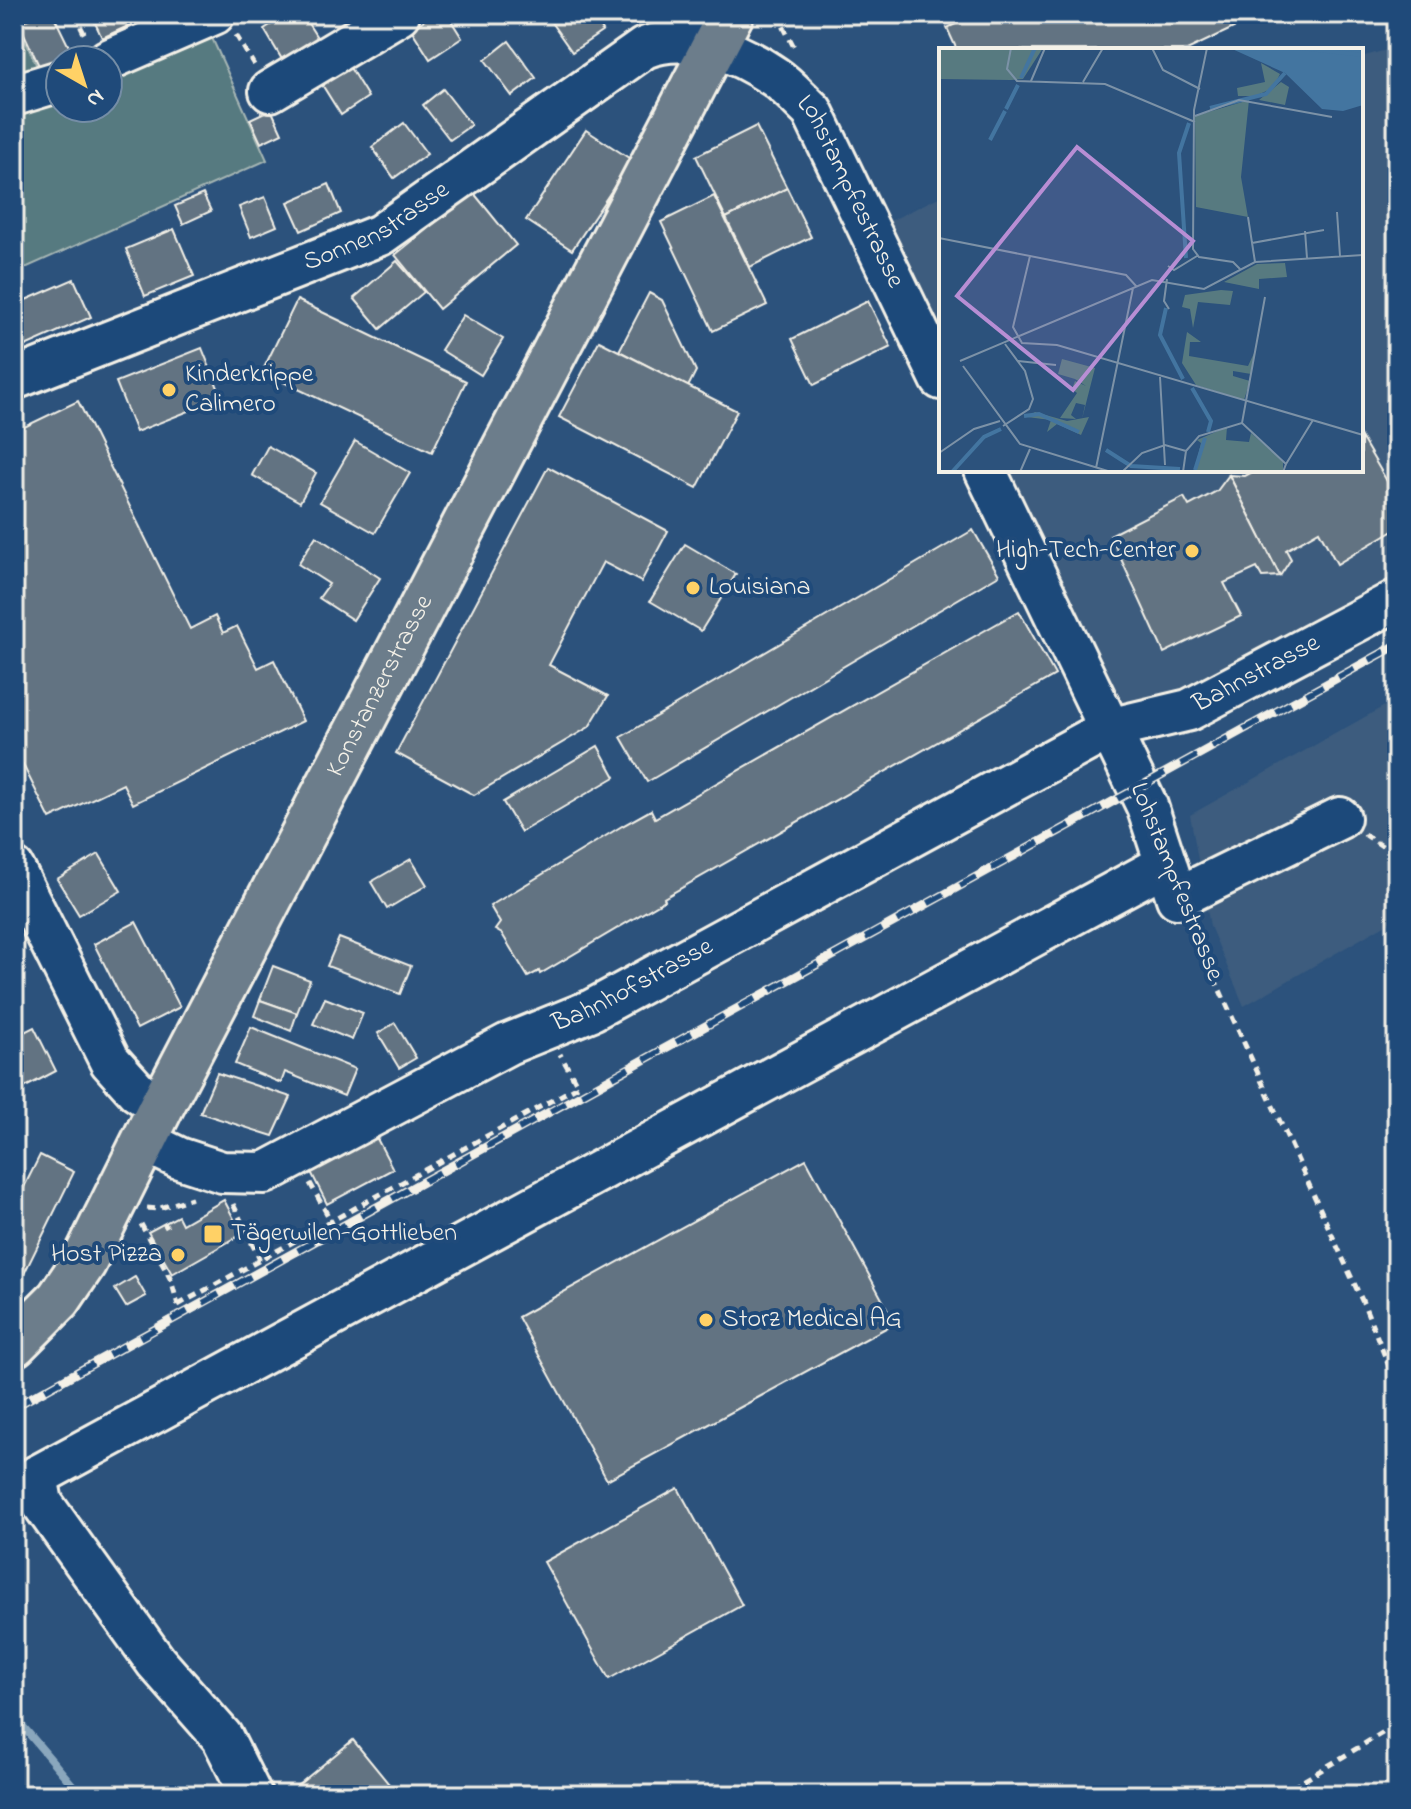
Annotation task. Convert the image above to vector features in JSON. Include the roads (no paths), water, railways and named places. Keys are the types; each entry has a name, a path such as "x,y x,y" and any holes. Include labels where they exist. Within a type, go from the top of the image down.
{"main road":[{"name":"Konstanzerstrasse","path":"14,1344 44,1316 78,1272 152,1124 723,30"}],"street":[{"path":"122,44 214,14"},
{"path":"273,89 399,14"},
{"name":"Sonnenstrasse","path":"14,379 380,235 644,48 723,30"},
{"name":"Lohstampfestrasse","path":"723,30 812,111 939,375"},
{"path":"14,95 44,86"},
{"name":"Lohstampfestrasse","path":"986,472 1147,806 1171,881"},
{"name":"Bahnstrasse","path":"1109,729 1189,710 1397,600"},
{"name":"Bahnhofstrasse","path":"14,869 110,1061 137,1091 152,1124 179,1158 222,1172 265,1173 508,1044 592,1010 1109,729"},
{"path":"251,1795 222,1737 156,1662 42,1503 26,1470 1171,881 1340,818"}],"waterway":[{"path":"14,1716 81,1795"}],"railway":[{"path":"14,1407 1397,645"}],"place":[{"name":"Kinderkrippe Calimero","path":"169,390"},
{"name":"High-Tech-Center","path":"1192,551"},
{"name":"Louisiana","path":"693,588"},
{"name":"Tägerwilen-Gottlieben","path":"213,1234"},
{"name":"Host Pizza","path":"178,1255"},
{"name":"Storz Medical AG","path":"706,1320"}]}
